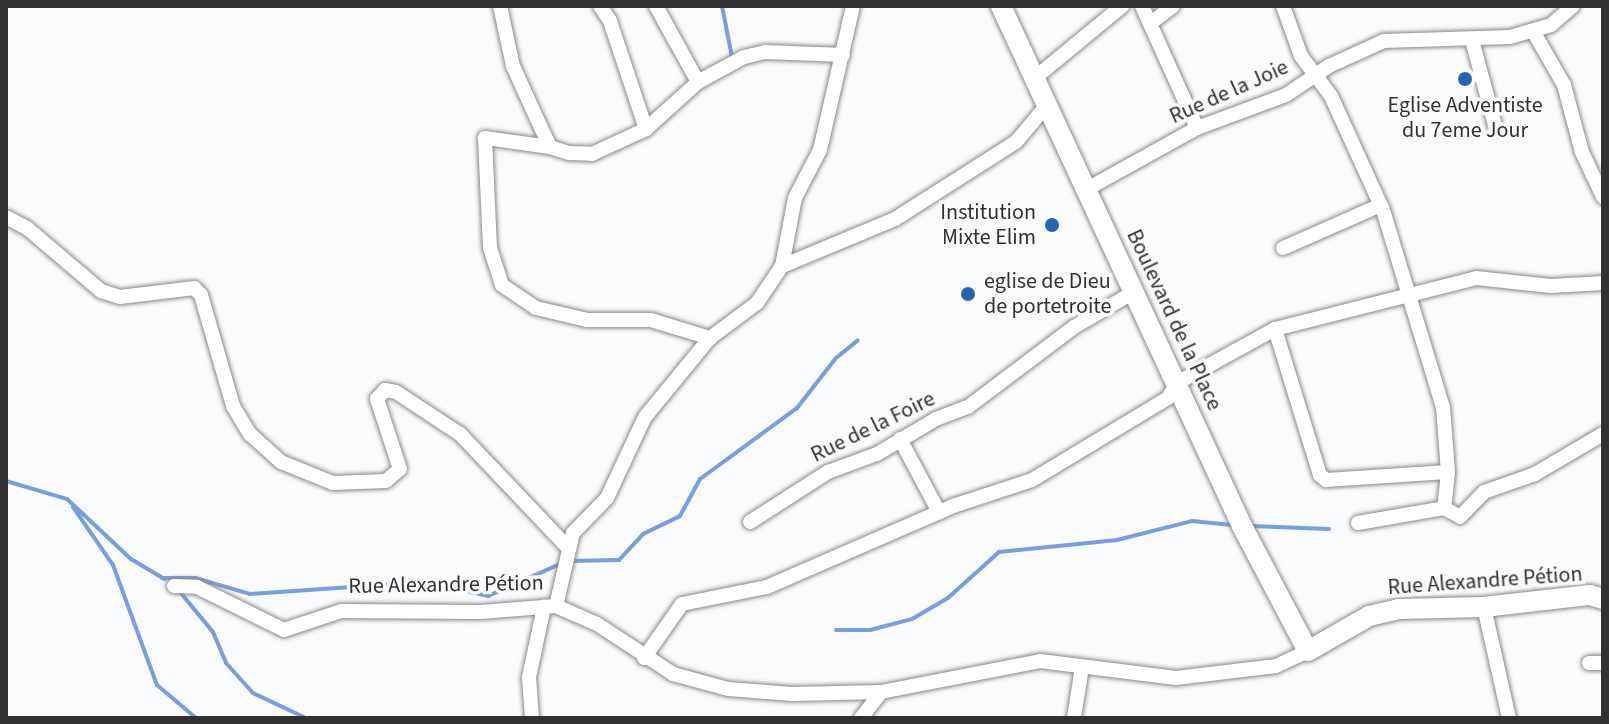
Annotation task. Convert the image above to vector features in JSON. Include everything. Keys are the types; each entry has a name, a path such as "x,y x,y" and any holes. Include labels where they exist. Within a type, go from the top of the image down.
{"street":[{"path":"500,6 513,66 550,147"},
{"path":"600,6 610,21 646,129"},
{"path":"656,6 698,82"},
{"path":"532,718 529,677 573,533 607,498 645,417 710,338 757,303 782,266 795,198 820,150 853,6"},
{"name":"Boulevard de la Place","path":"1001,6 1242,526 1308,651"},
{"path":"1036,77 1122,6"},
{"path":"1142,6 1152,22 1197,128"},
{"path":"1152,22 1173,6"},
{"path":"1283,6 1301,56 1331,96 1381,205 1443,407 1448,472 1444,508"},
{"name":"Rue de la Joie","path":"1087,189 1197,128 1286,95 1315,75 1384,41 1472,40 1533,31 1551,25 1573,6"},
{"path":"1533,31 1564,85 1582,152 1603,197"},
{"path":"1472,40 1496,129"},
{"path":"710,338 651,320 587,320 536,308 502,285 490,248 485,138 592,154 646,129 698,82 765,52 843,55"},
{"path":"782,266 895,219 1016,142 1047,105"},
{"path":"1283,248 1381,205"},
{"path":"6,217 27,228 101,291 120,297 194,288 201,295 233,406 250,434 281,462 333,483 386,481 400,469 377,399 385,390 396,392 460,434 569,549"},
{"path":"644,658 682,604 767,587 939,512 1032,480 1098,444 1168,398 1177,383 1275,329 1476,278 1551,286 1603,283"},
{"name":"Rue de la Foire","path":"750,522 828,472 877,454 900,439 968,407 1074,327 1134,292"},
{"path":"1275,329 1320,475 1326,480 1448,472"},
{"path":"1358,523 1444,508 1460,517 1484,492 1535,474 1603,434"},
{"path":"900,439 939,512"},
{"name":"Rue Alexandre Pétion","path":"174,586 197,587 284,630 341,611 481,612 550,607 597,624 644,658 673,674 728,689 881,692 1040,661 1176,678 1276,666 1384,612 1484,607 1590,595 1603,598"},
{"path":"1484,607 1509,718"},
{"path":"1074,718 1082,667"},
{"path":"861,718 881,692"}],"waterway":[{"path":"722,6 732,57"},
{"path":"571,561 619,560 643,534 680,516 700,479 797,408 836,358 858,340"},
{"path":"6,481 67,499 131,559 164,579"},
{"path":"73,507 113,565 157,685 196,718"},
{"path":"836,630 870,630 912,619 948,598 999,552 1117,540 1192,521 1232,525"},
{"path":"1249,526 1329,529"},
{"path":"162,578 195,578 250,594 425,582 488,596 562,563"},
{"path":"180,592 213,632 226,663 253,693 306,718"}],"place":[{"name":"Eglise Adventiste du 7eme Jour","path":"1465,79"},
{"name":"Institution Mixte Elim","path":"1052,225"},
{"name":"eglise de Dieu de portetroite","path":"968,294"}]}
